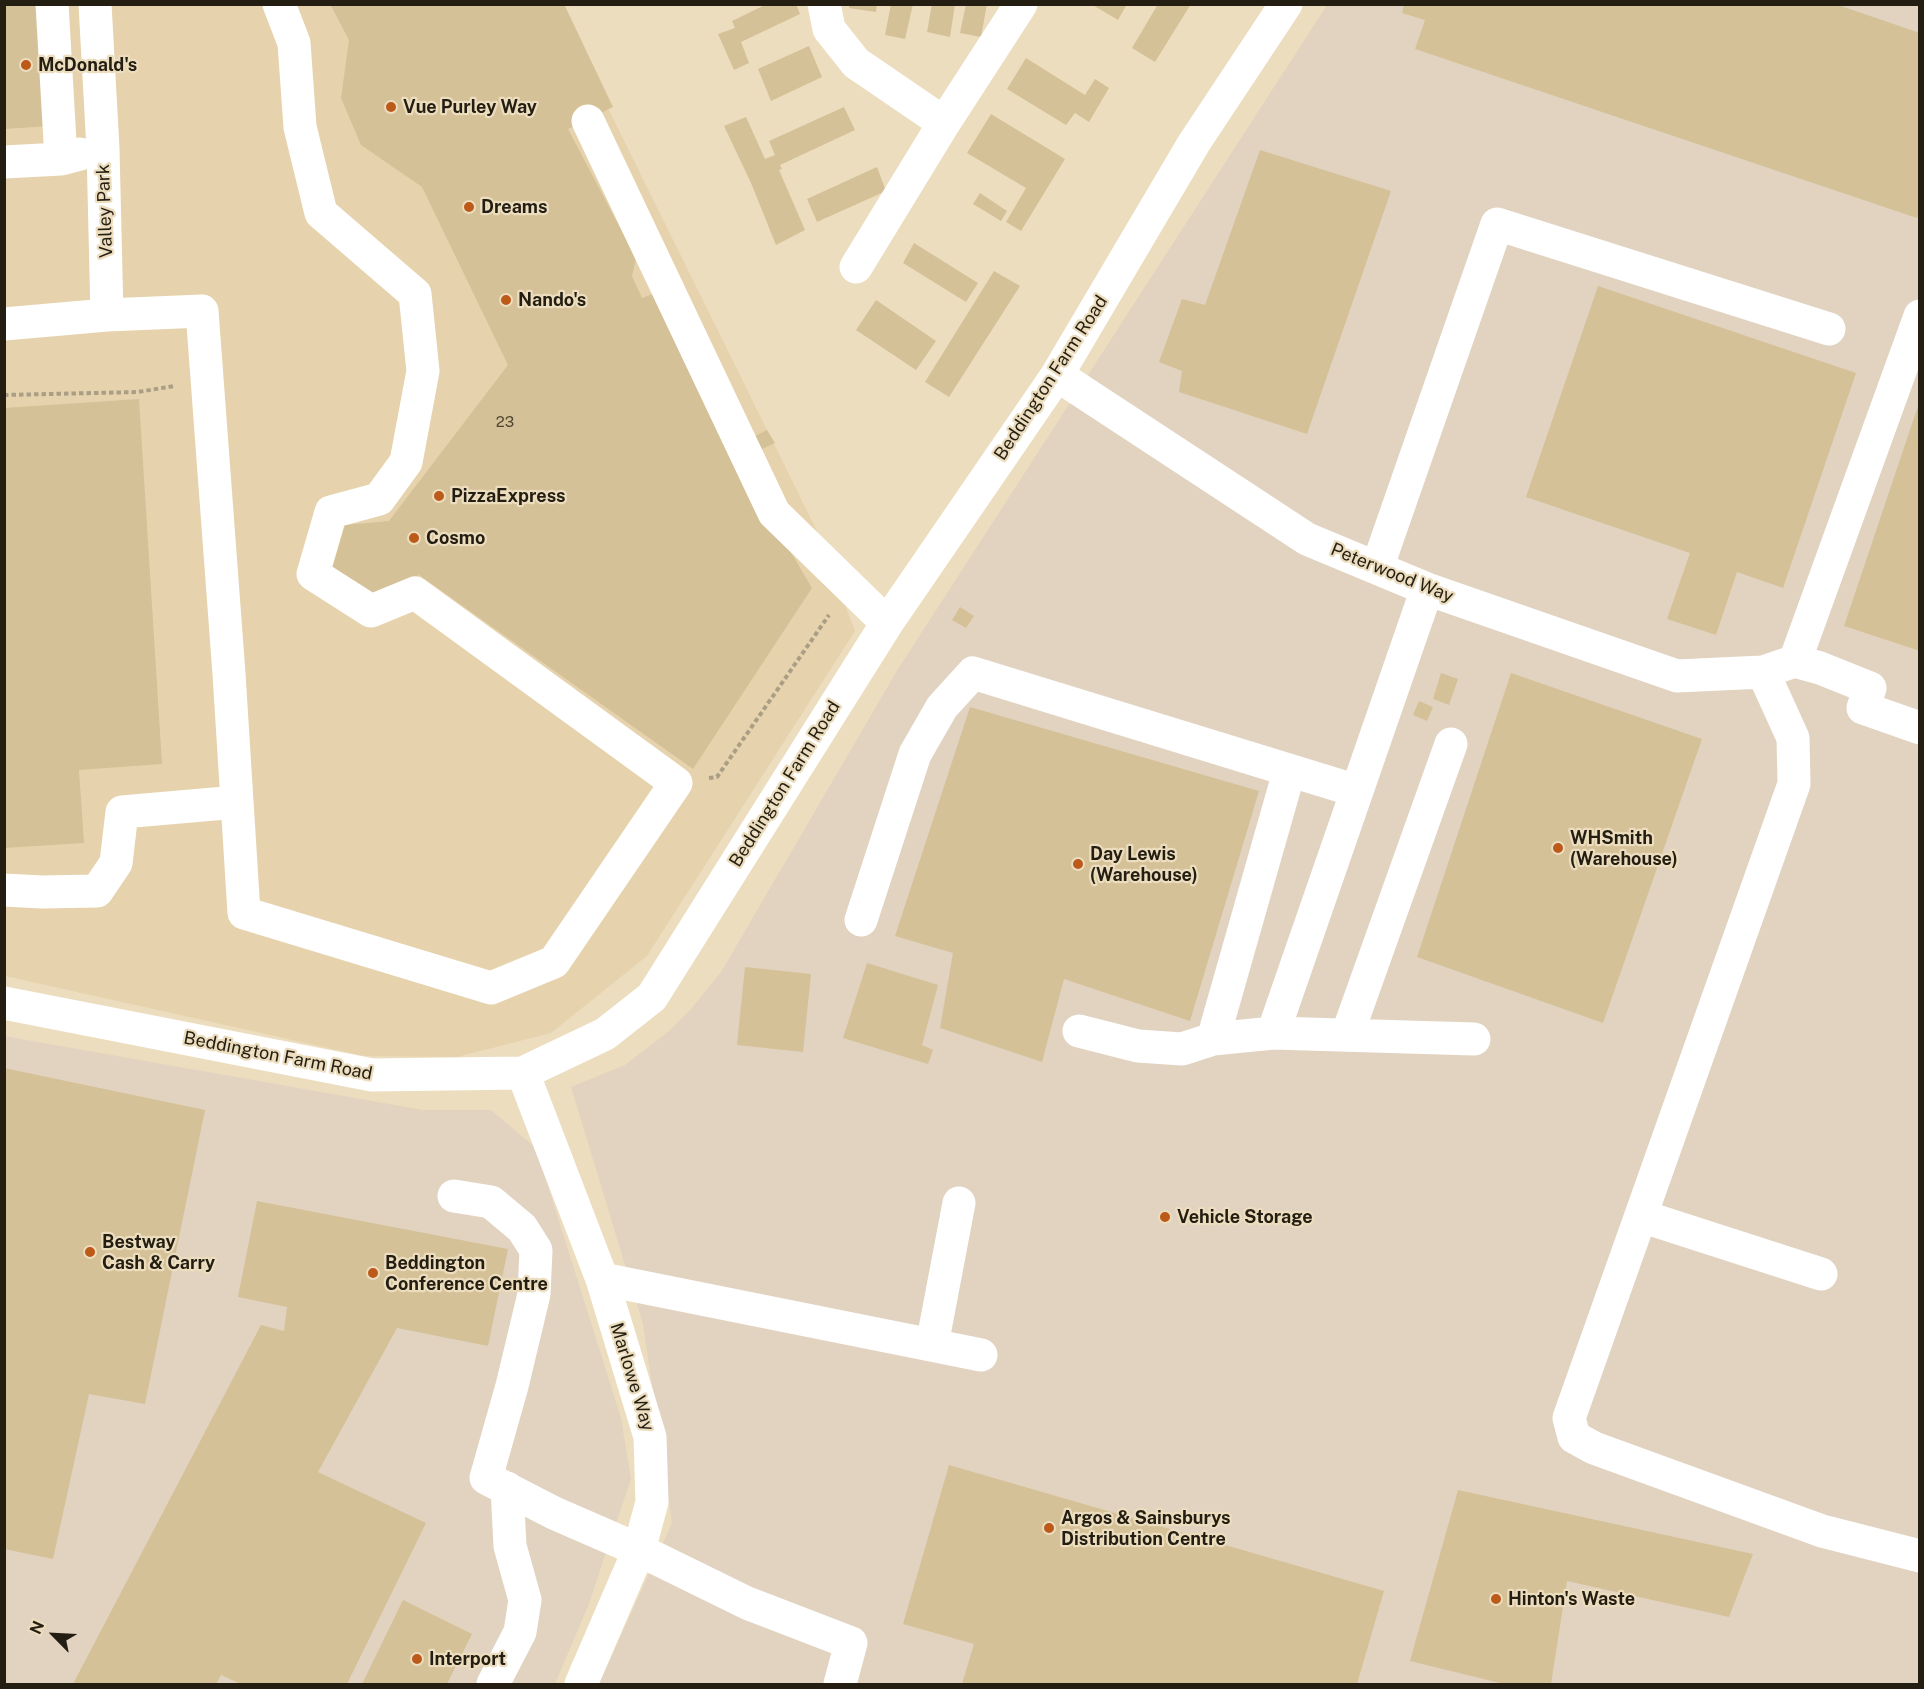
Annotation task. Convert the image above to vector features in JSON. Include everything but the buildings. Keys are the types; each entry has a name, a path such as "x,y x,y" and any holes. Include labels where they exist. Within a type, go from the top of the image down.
{"street":[{"path":"52,4 61,159"},
{"name":"Valley Park","path":"95,4 103,148 107,315"},
{"path":"4,324 202,310 244,913 491,988 554,962 676,783 415,593 371,611 313,574 331,512 379,499 406,462 423,371 415,294 321,213 300,127 294,43 279,4"},
{"path":"824,4 829,28 856,63 944,123"},
{"path":"856,267 944,123 1021,4"},
{"name":"Beddington Farm Road","path":"4,1003 372,1075 523,1073 604,1034 652,997 887,623 1057,375 1194,143 1286,4"},
{"path":"588,121 774,513 887,623"},
{"path":"4,162 61,159 103,148"},
{"path":"1377,568 1497,224 1829,329"},
{"path":"1920,316 1795,661 1820,668 1870,688 1863,708 1920,728"},
{"name":"Peterwood Way","path":"1057,375 1307,539 1427,589 1677,676 1764,672 1795,661"},
{"path":"1274,1033 1427,589"},
{"path":"1764,672 1793,738 1794,784 1569,1418 1574,1437 1594,1448 1822,1531 1920,1556"},
{"path":"861,920 915,754 942,707 973,673 1289,772 1357,791"},
{"path":"1347,1035 1451,744"},
{"path":"1213,1039 1289,772"},
{"path":"4,890 97,891 116,863 122,812 237,802"},
{"path":"1079,1032 1138,1046 1182,1049 1213,1039 1274,1033 1474,1040"},
{"name":"Marlowe Way","path":"523,1073 602,1279 650,1437 652,1502 639,1550 581,1684"},
{"path":"454,1196 491,1202 522,1228 536,1250 534,1294 512,1386 486,1478 554,1513 639,1550 747,1604 851,1643 840,1684"},
{"path":"932,1345 959,1203"},
{"path":"1641,1216 1821,1274"},
{"path":"602,1279 981,1355"},
{"path":"493,1684 520,1632 525,1599 510,1546 507,1488"}],"path":[{"path":"4,395 138,392 208,381"},
{"path":"676,783 717,777 849,586"}],"shaded area":[{"path":"5,5 557,5 816,529 855,631 647,956 551,1033 457,1057 364,1056 5,976"},
{"path":"1327,5 1919,5 1919,1684 599,1684 672,1523 643,1324 571,1087 625,1065 669,1031 691,1009 721,972 898,669"},
{"path":"4,1036 423,1110 491,1110 536,1148 621,1418 631,1479 588,1606 555,1684 5,1684"}],"place":[{"name":"McDonald's","path":"26,65"},
{"name":"Vue Purley Way","path":"391,107"},
{"name":"Dreams","path":"469,207"},
{"name":"Nando's","path":"506,300"},
{"name":"PizzaExpress","path":"439,496"},
{"name":"Cosmo","path":"414,538"},
{"name":"WHSmith (Warehouse)","path":"1558,848"},
{"name":"Day Lewis (Warehouse)","path":"1078,864"},
{"name":"Vehicle Storage","path":"1165,1217"},
{"name":"Bestway Cash & Carry","path":"90,1252"},
{"name":"Beddington Conference Centre","path":"373,1273"},
{"name":"Argos & Sainsburys Distribution Centre","path":"1049,1528"},
{"name":"Hinton's Waste","path":"1496,1599"},
{"name":"Interport","path":"417,1659"}]}
